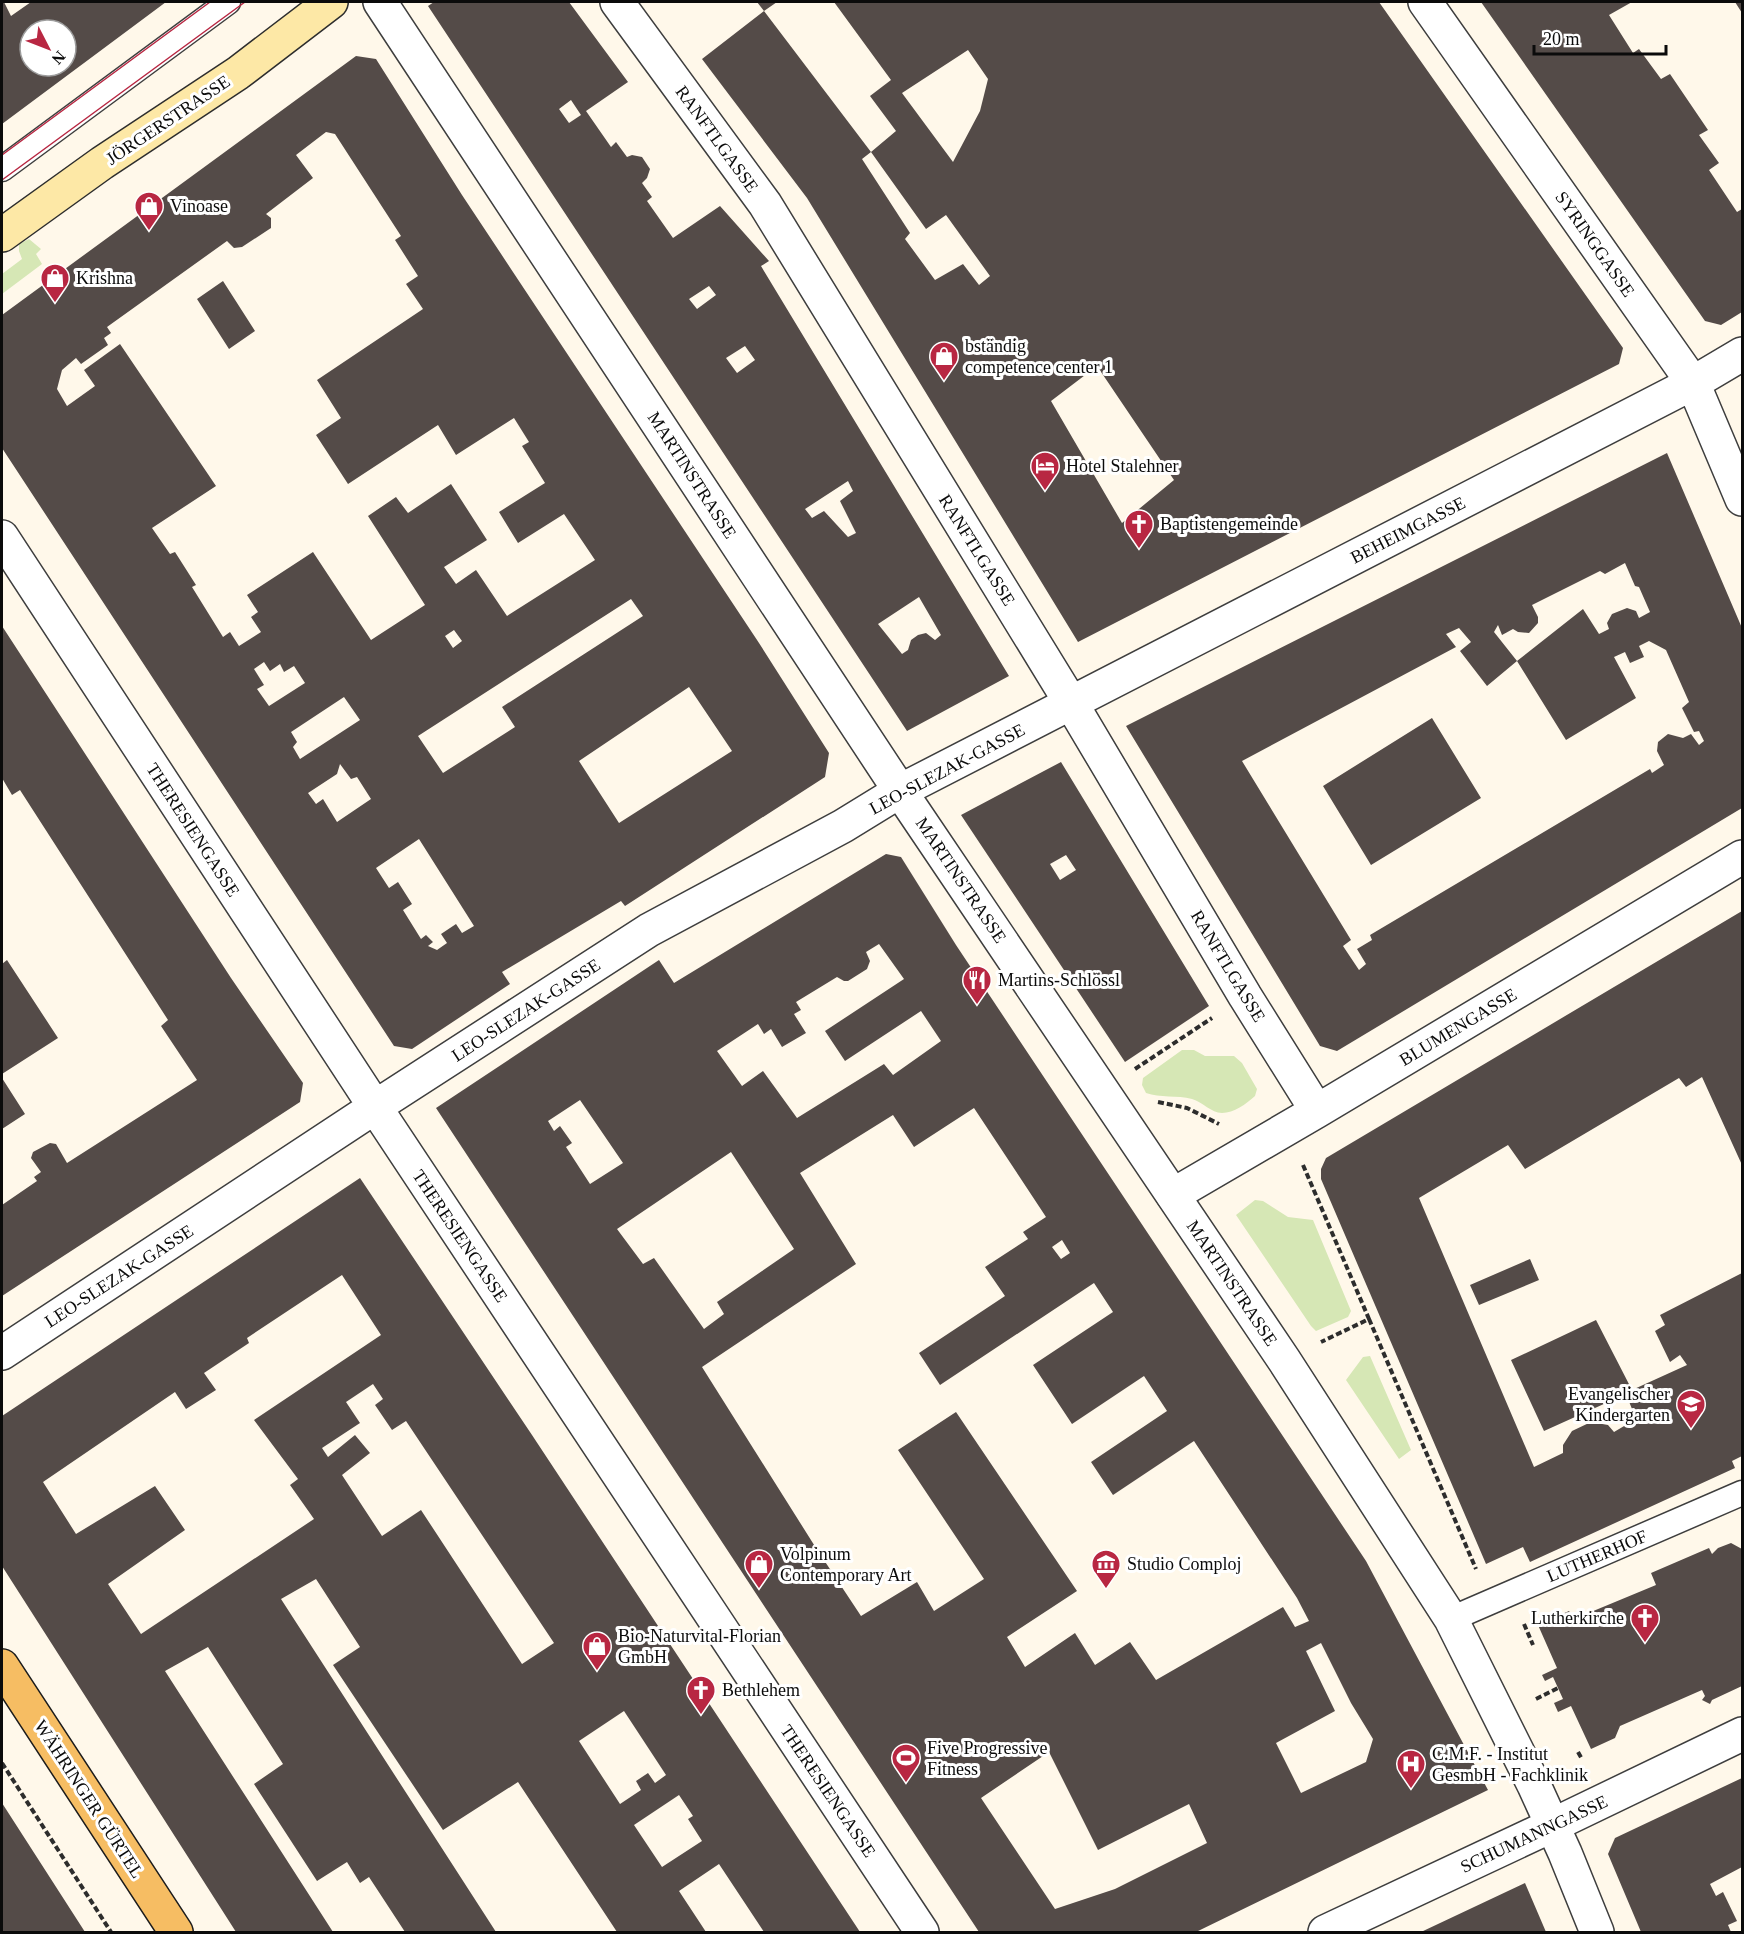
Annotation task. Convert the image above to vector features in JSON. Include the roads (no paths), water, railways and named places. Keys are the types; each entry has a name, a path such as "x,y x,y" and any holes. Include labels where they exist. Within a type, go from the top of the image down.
{"main road":[{"name":"JÖRGERSTRASSE","path":"2,235 102,163 238,73 331,2"},
{"name":"WÄHRINGER GÜRTEL","path":"2,1666 176,1932"}],"street":[{"name":"MARTINSTRASSE","path":"380,2 900,791 1284,1360 1451,1619 1553,1826 1597,1932"},
{"name":"RANFTLGASSE","path":"617,2 765,204 1071,703 1245,996 1317,1111"},
{"name":"SYRINGGASSE","path":"1425,2 1694,383 1743,499"},
{"name":"BEHEIMGASSE","path":"1071,703 1694,383 1743,354"},
{"name":"THERESIENGASSE","path":"2,537 375,1107 922,1932"},
{"name":"LEO-SLEZAK-GASSE","path":"2,1353 649,930 843,826 900,791 1071,703"},
{"name":"BLUMENGASSE","path":"1173,1196 1743,857"},
{"name":"SCHUMANNGASSE","path":"1324,1932 1553,1826 1743,1734"}],"lane":[{"path":"2,169 228,2"},
{"name":"LUTHERHOF","path":"1451,1619 1743,1493"}],"tram line":[{"path":"2,155 210,2"},
{"path":"2,180 245,2"}],"place":[{"name":"Vinoase","path":"149,232"},
{"name":"Krishna","path":"55,304"},
{"name":"bständig competence center 1","path":"944,382"},
{"name":"Hotel Stalehner","path":"1045,492"},
{"name":"Baptistengemeinde","path":"1139,550"},
{"name":"Martins-Schlössl","path":"977,1006"},
{"name":"Evangelischer Kindergarten","path":"1691,1430"},
{"name":"Volpinum Contemporary Art","path":"759,1590"},
{"name":"Studio Comploj","path":"1106,1590"},
{"name":"Lutherkirche","path":"1645,1644"},
{"name":"Bio-Naturvital-Florian GmbH","path":"597,1672"},
{"name":"Bethlehem","path":"701,1716"},
{"name":"Five Progressive Fitness","path":"906,1784"},
{"name":"C.M.F. - Institut GesmbH - Fachklinik","path":"1411,1790"}]}
